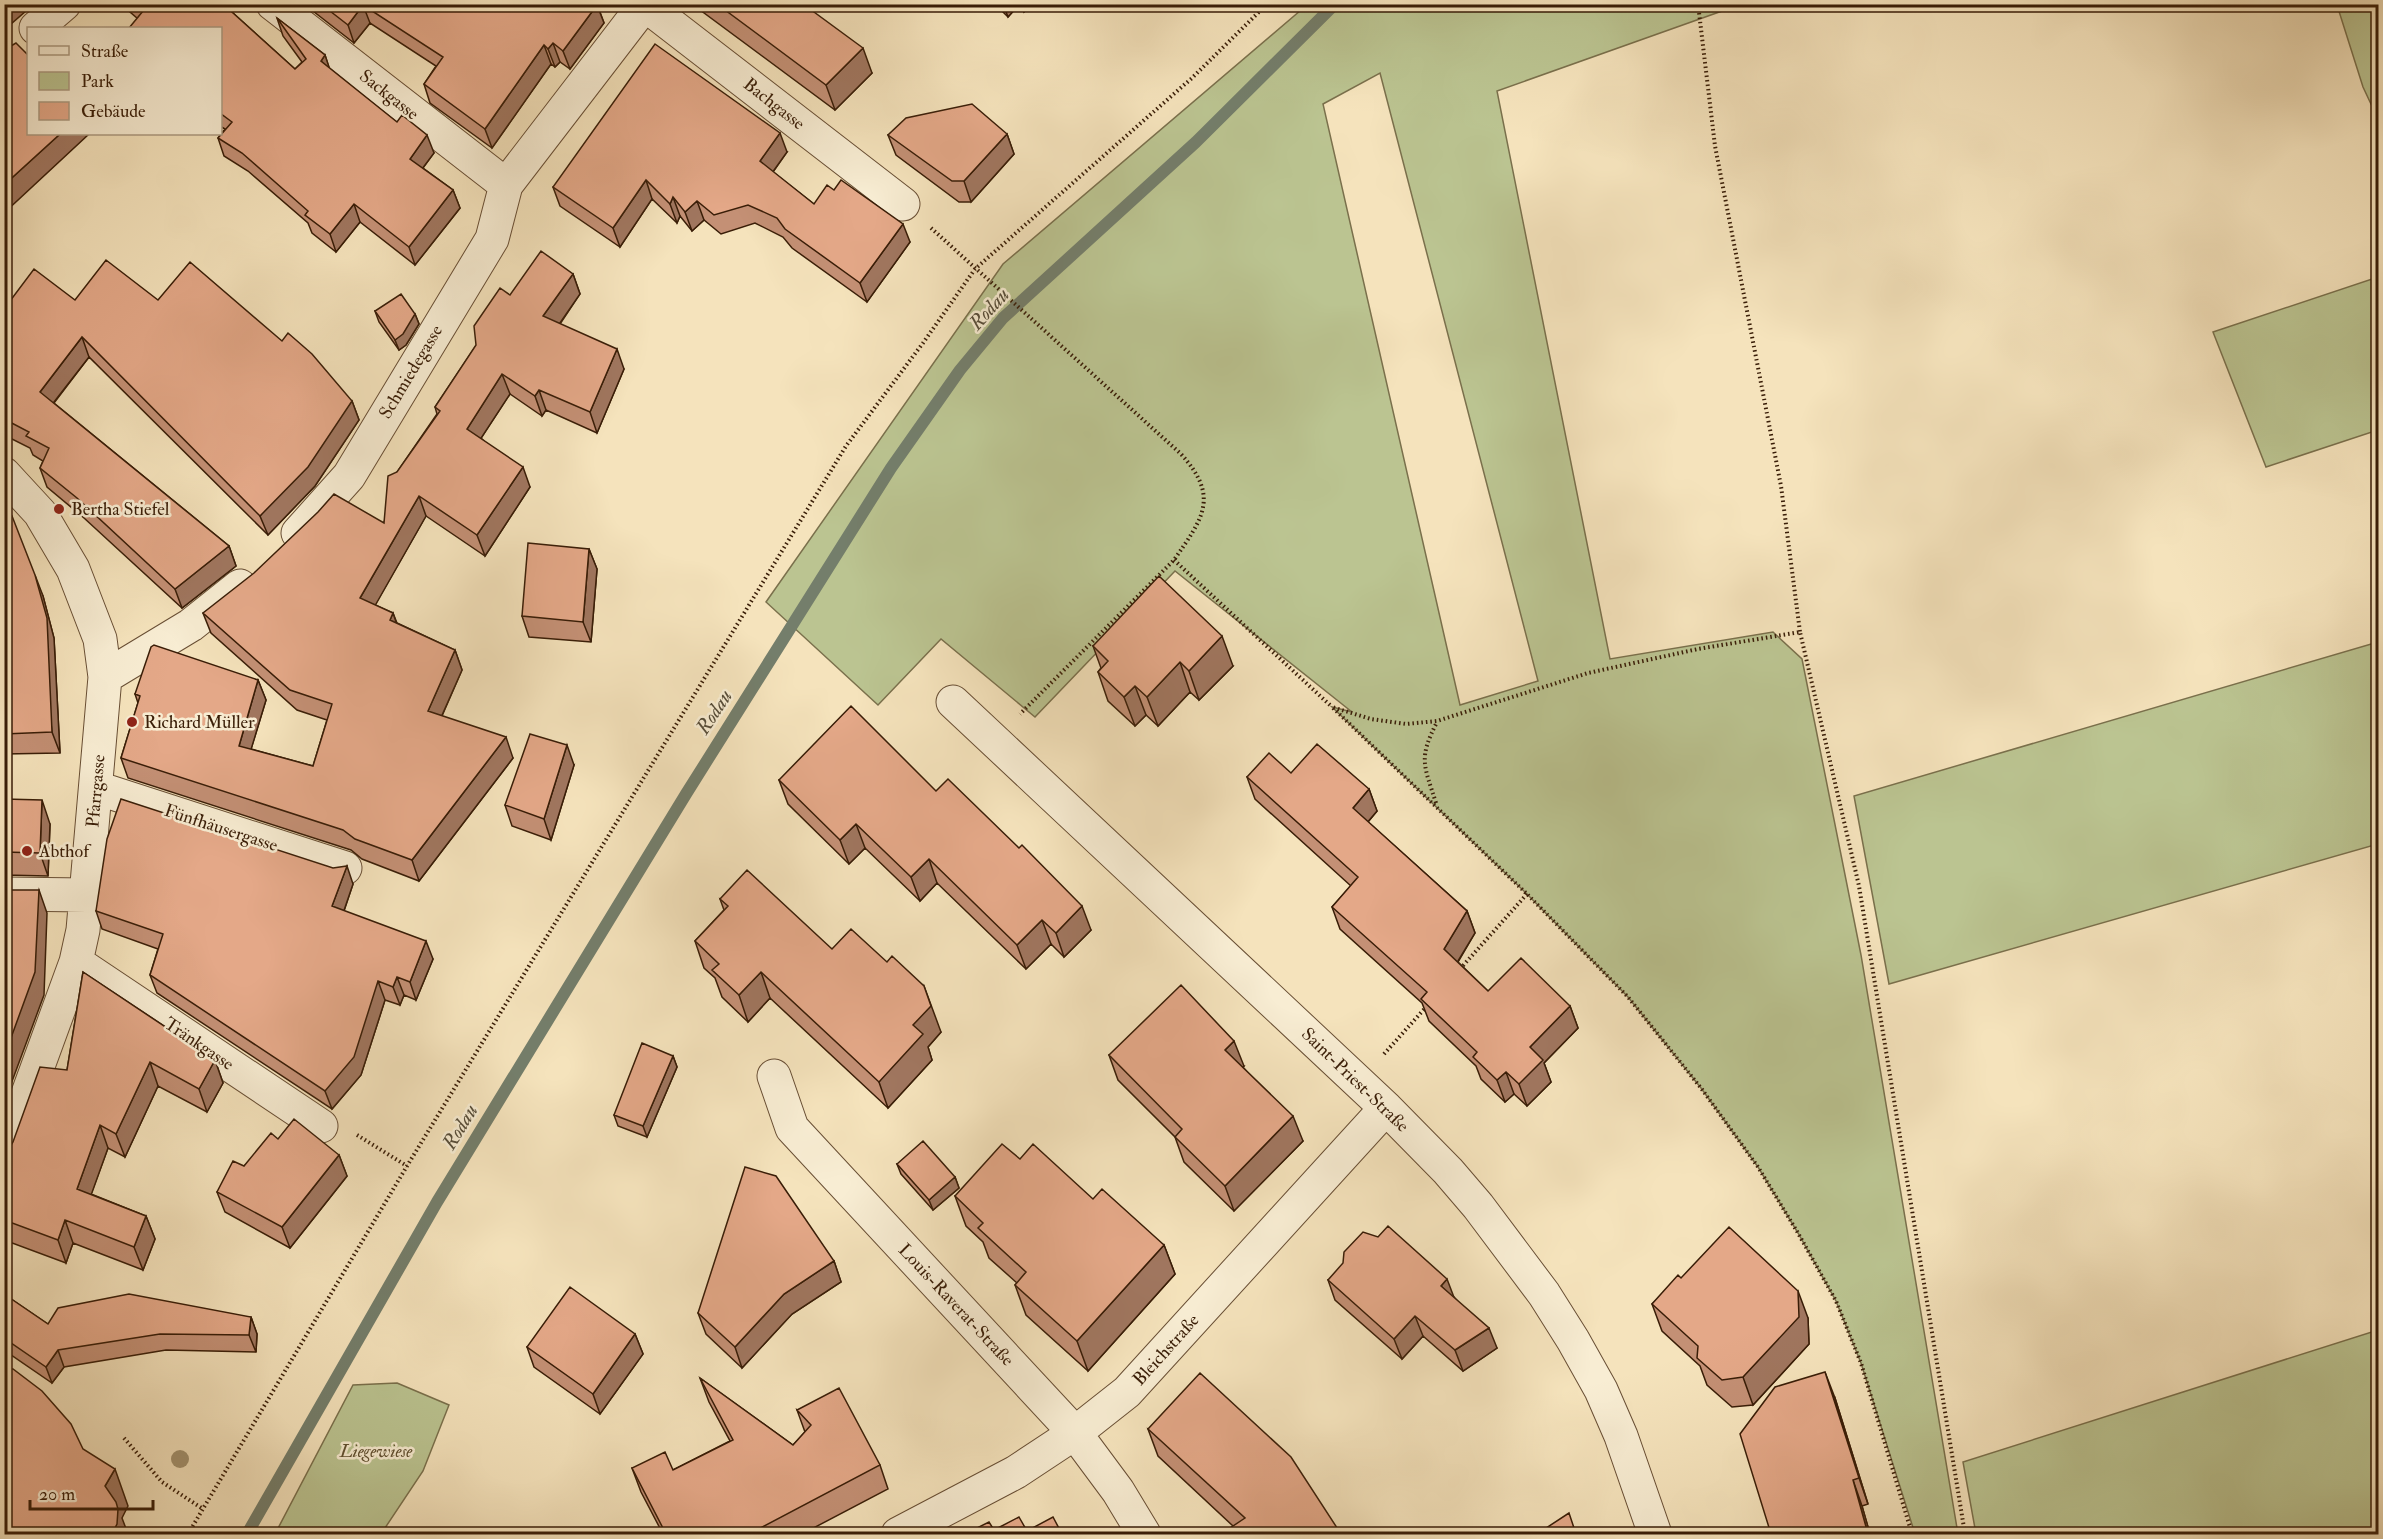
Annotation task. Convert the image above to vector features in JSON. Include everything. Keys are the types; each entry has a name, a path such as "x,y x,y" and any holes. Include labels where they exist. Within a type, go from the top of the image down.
{"street":[{"path":"37,27 64,4"},
{"name":"Sackgasse","path":"273,4 506,185"},
{"name":"Schmiedegasse","path":"105,678 191,625 270,560 312,519 349,476 492,239 506,185 645,5"},
{"name":"Bachgasse","path":"645,5 903,204"},
{"name":"Pfarrgasse","path":"4,474 40,513 73,569 100,639 105,678 83,930 76,962 4,1159"},
{"name":"Saint-Priest-Straße","path":"953,702 1386,1108 1449,1171 1544,1294 1573,1340 1601,1390 1621,1436 1655,1534"},
{"name":"Fünfhäusergasse","path":"97,788 345,868"},
{"path":"4,894 87,895"},
{"name":"Tränkgasse","path":"76,962 321,1126"},
{"name":"Louis-Raverat-Straße","path":"774,1076 792,1128 1075,1433 1118,1491 1144,1534"},
{"name":"Bleichstraße","path":"898,1534 1016,1472 1075,1433 1127,1392 1386,1108"}],"path":[{"path":"189,1534 407,1166 846,446 975,269 1192,78 1267,4"},
{"path":"1698,4 1701,45 1715,146 1781,486 1800,632 1859,886 1965,1534"},
{"path":"903,204 1181,454 1194,469 1203,485 1205,498 1202,514 1174,560 994,740"},
{"path":"1174,560 1436,805 1527,894 1636,1006 1701,1088 1752,1158 1836,1301 1861,1363 1912,1534"},
{"path":"1332,707 1371,719 1406,724 1437,721 1588,674 1698,649 1800,632"},
{"path":"1436,805 1424,763 1426,744 1437,721"},
{"path":"1458,971 1527,894"},
{"path":"1358,1082 1434,997"},
{"path":"321,1126 349,1130 407,1166"},
{"path":"124,1438 162,1482 203,1509"}],"green space":[{"path":"1300,5 1739,5 1497,91 1610,659 1773,632 1802,659 1861,955 1958,1534 1915,1534 1861,1363 1836,1301 1758,1167 1701,1088 1628,997 1527,894 1332,707 1352,712 1175,571 1035,717 941,639 878,705 766,602 1003,264 1301,10","holes":["1380,73 1538,681 1460,705 1323,104"]},
{"path":"2337,5 2378,5 2378,119 2363,87"},
{"path":"2378,277 2378,430 2266,467 2213,332"},
{"path":"2378,642 2378,844 1889,984 1854,796"},
{"path":"2378,1330 2378,1534 1976,1534 1963,1462"},
{"name":"Liegewiese","path":"397,1383 449,1405 423,1471 381,1534 275,1534 353,1385"}],"building":[{"path":"135,4 223,4 295,69 306,59 277,18 325,55 321,61 397,122 402,115 427,135 410,159 453,190 409,247 354,204 330,234 305,215 308,211 242,153 218,138 232,122 222,114 222,27 130,27 143,11"},
{"path":"321,4 597,5 563,51 553,43 548,49 544,45 485,129 424,84 443,57 363,5 348,25"},
{"path":"717,4 803,4 863,48 826,85"},
{"path":"16,43 27,54 27,135 59,135 4,185 4,50"},
{"path":"655,44 780,133 760,161 814,204 827,185 834,190 841,180 903,224 860,283 785,229 777,218 748,205 714,215 697,201 685,212 673,197 670,204 646,180 613,228 553,187"},
{"path":"972,104 1007,134 964,181 952,181 888,135 906,118"},
{"path":"541,251 573,274 543,316 617,349 590,412 539,390 535,396 502,374 467,429 523,467 477,535 419,496 360,598 393,613 390,620 455,650 428,711 506,737 412,860 355,839 343,830 121,758 140,696 135,694 151,647 154,645 258,680 239,746 313,766 332,704 290,690 203,613 254,573 334,494 384,523 388,476 397,472 440,411 435,407 476,345 474,326 500,288 510,295"},
{"path":"106,260 158,300 190,262 282,341 288,333 312,354 352,401 308,467 260,516 82,337 40,392 229,546 175,589 77,498 40,468 49,448 26,436 29,432 4,419 4,309 34,269 75,300"},
{"path":"401,294 415,314 403,334 395,340 375,311"},
{"path":"12,516 35,575 47,618 52,732 4,734 4,518"},
{"path":"528,543 589,549 583,622 522,616"},
{"path":"1159,576 1222,636 1189,671 1180,662 1147,697 1135,686 1124,697 1098,672 1108,661 1093,646"},
{"path":"851,706 936,791 948,779 1019,848 1022,845 1082,906 1056,933 1042,920 1017,945 929,859 911,877 856,824 840,840 779,780"},
{"path":"530,734 567,745 544,819 505,805"},
{"path":"1317,744 1369,789 1353,808 1467,911 1444,949 1488,991 1521,958 1570,1006 1530,1047 1543,1060 1519,1084 1506,1072 1497,1080 1473,1057 1477,1052 1421,999 1427,992 1332,907 1358,877 1247,777 1269,753 1291,773"},
{"path":"4,799 42,800 40,853 4,852"},
{"path":"121,799 333,868 347,866 332,906 426,941 410,982 397,977 393,987 378,981 354,1057 325,1091 150,975 163,934 96,911 107,839"},
{"path":"747,870 832,949 851,929 887,962 892,956 924,986 931,1006 913,1025 923,1034 879,1082 761,972 739,995 712,970 719,964 695,941 728,906 720,899"},
{"path":"4,890 39,890 35,972 4,1057"},
{"path":"83,972 215,1060 199,1089 150,1062 116,1134 100,1125 77,1189 146,1216 134,1247 65,1220 58,1240 4,1220 4,1151 8,1150 13,1142 40,1067 67,1070"},
{"path":"1181,985 1234,1041 1225,1050 1293,1116 1225,1186 1175,1137 1182,1129 1109,1055"},
{"path":"642,1043 673,1056 643,1126 614,1115"},
{"path":"294,1119 339,1155 282,1227 217,1192 233,1161 244,1166 271,1133 278,1139"},
{"path":"923,1141 955,1177 929,1200 897,1164"},
{"path":"1002,1144 1020,1159 1033,1144 1093,1199 1102,1189 1164,1245 1077,1341 1015,1285 1026,1272 978,1228 983,1223 955,1196"},
{"path":"745,1167 776,1176 834,1261 784,1294 735,1347 698,1313"},
{"path":"1388,1226 1447,1279 1441,1286 1489,1328 1455,1350 1415,1316 1394,1339 1328,1280 1343,1263 1344,1252 1363,1232 1378,1237"},
{"path":"1729,1227 1798,1291 1799,1317 1743,1377 1722,1380 1697,1358 1698,1346 1652,1304 1678,1275 1681,1278"},
{"path":"570,1287 635,1334 593,1394 527,1347"},
{"path":"4,1294 48,1324 58,1308 129,1294 251,1317 249,1335 160,1334 58,1350 46,1367 4,1338"},
{"path":"4,1368 13,1369 42,1391 71,1424 83,1449 115,1469 105,1486 118,1509 117,1524 113,1532 109,1534 4,1534"},
{"path":"1825,1372 1859,1478 1853,1480 1868,1534 1771,1534 1740,1434 1775,1387"},
{"path":"1200,1373 1291,1457 1341,1534 1231,1534 1227,1530 1245,1518 1148,1429"},
{"path":"700,1378 793,1445 811,1425 797,1410 839,1388 880,1465 749,1534 666,1534 632,1468 665,1452 673,1470 733,1440"},
{"path":"1569,1513 1576,1534 1537,1534"},
{"path":"1019,1517 1027,1531 1053,1517 1062,1534 965,1534 989,1522 994,1530"}],"waterway":[{"name":"Rodau","path":"247,1534 437,1202 686,794 891,468 960,370 1003,318 1196,142 1335,4"}],"place":[{"name":"Bertha Stiefel","path":"59,509"},
{"name":"Richard Müller","path":"132,722"},
{"name":"Abthof","path":"27,851"}]}
